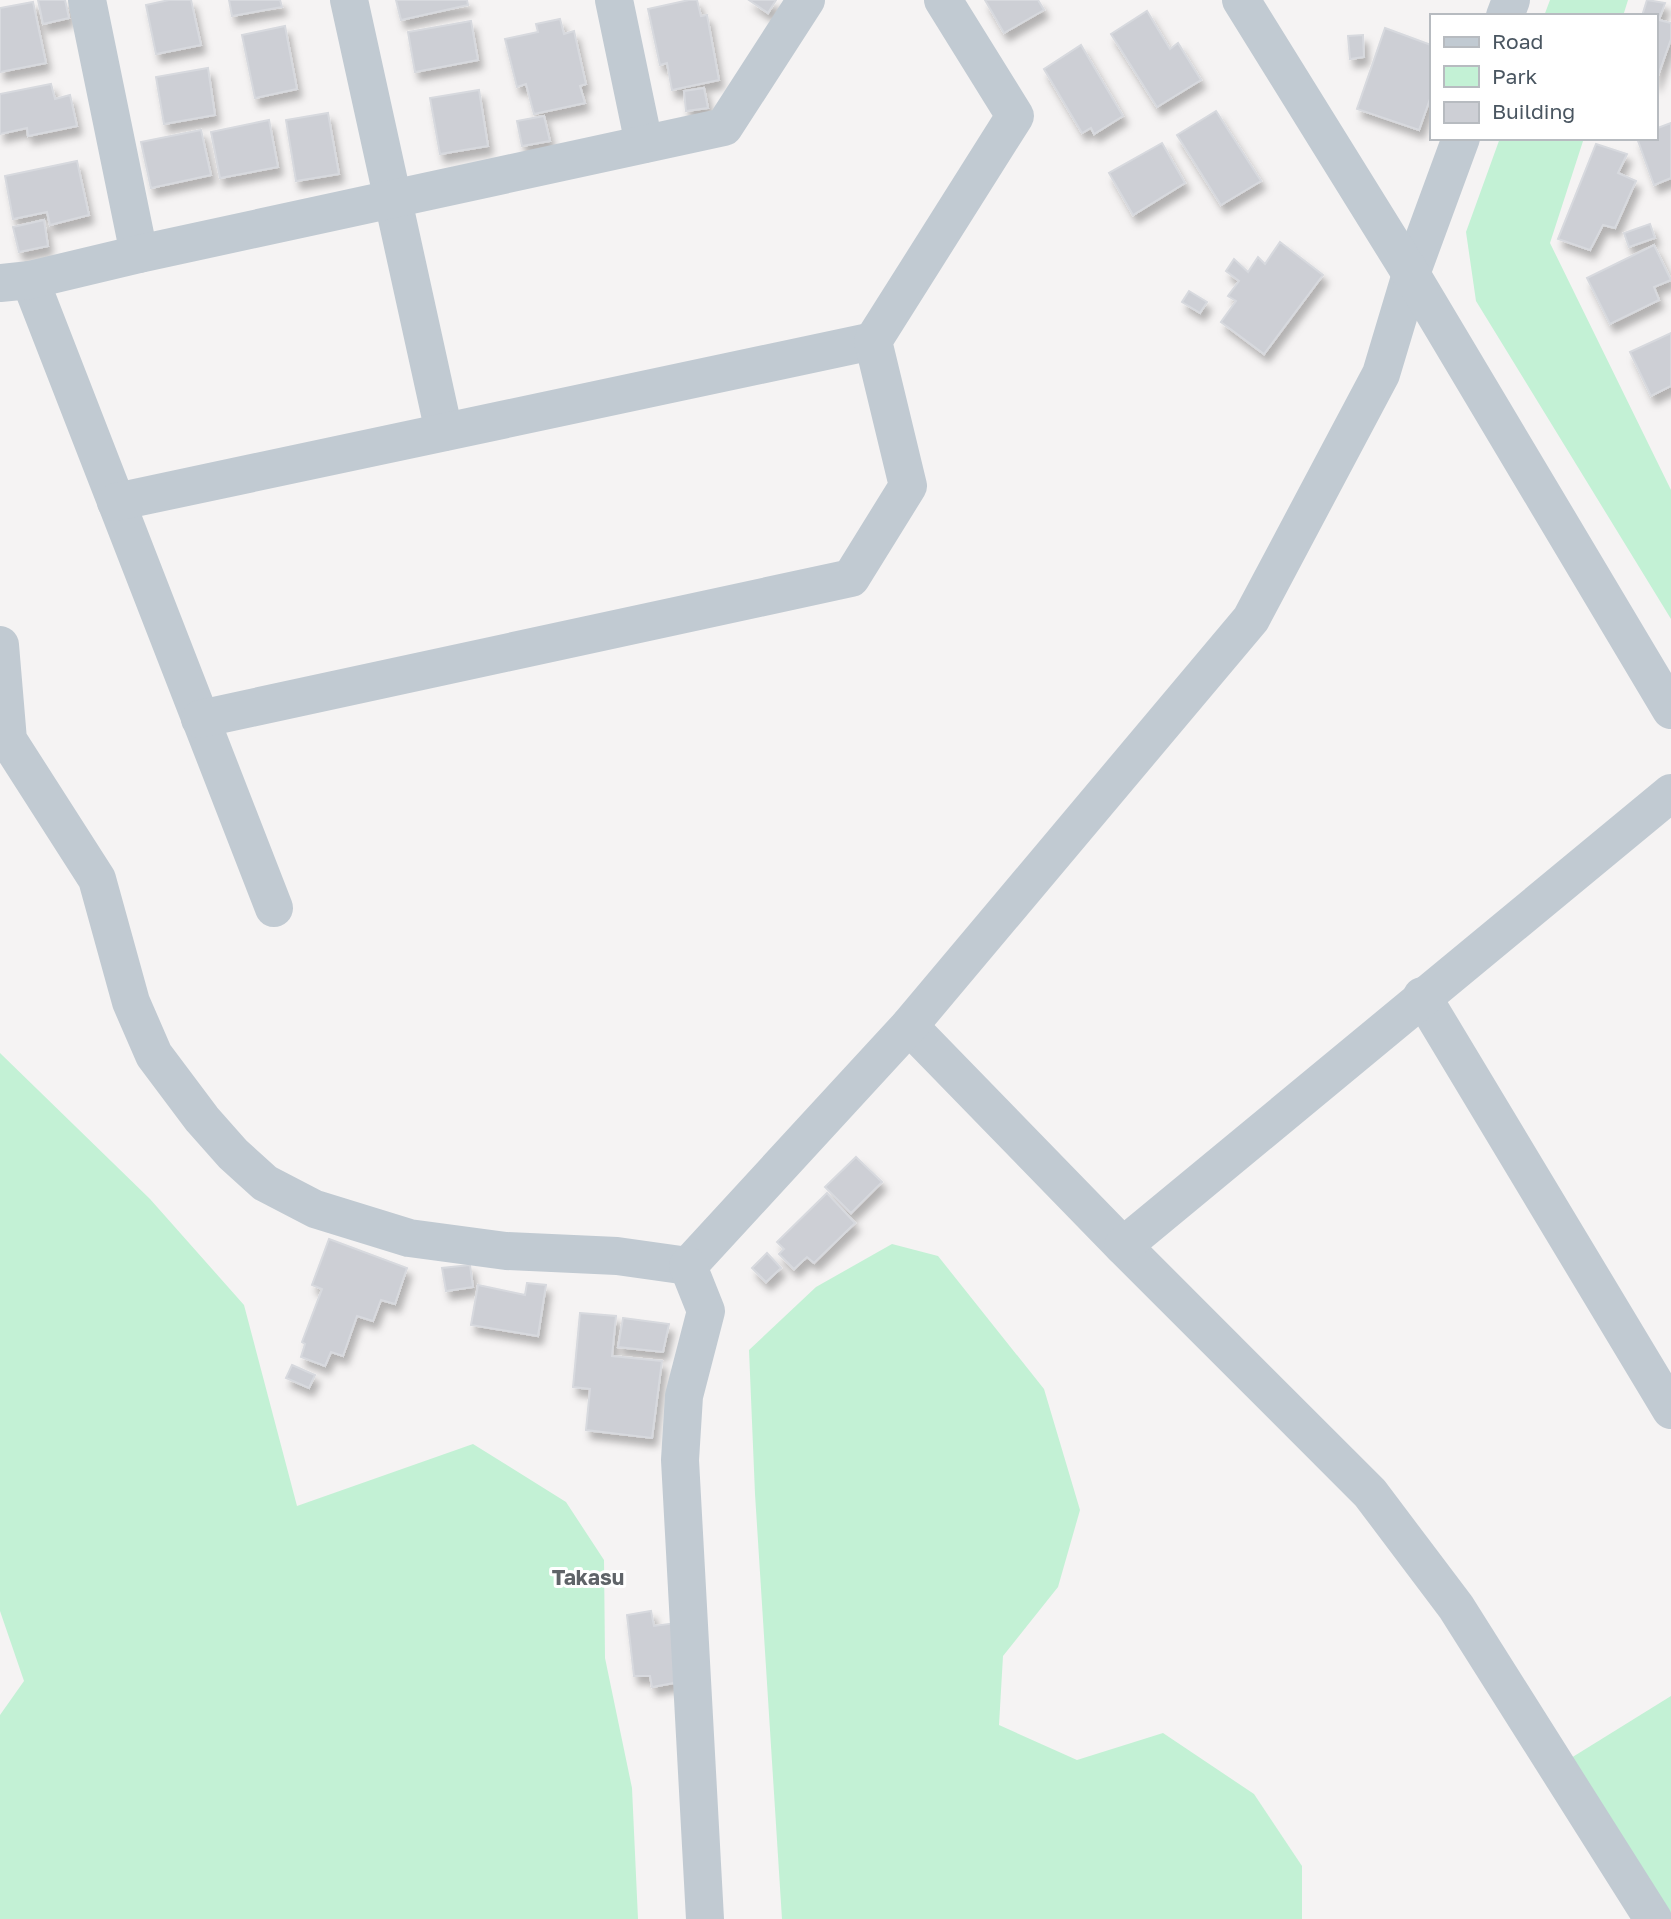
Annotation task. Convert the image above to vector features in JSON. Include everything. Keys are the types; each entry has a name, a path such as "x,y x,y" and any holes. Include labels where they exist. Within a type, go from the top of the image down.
{"street":[{"path":"87,0 139,254"},
{"path":"349,0 444,432"},
{"path":"614,0 644,144"},
{"path":"274,908 116,502 15,282 724,127 806,0"},
{"path":"116,502 873,341 1015,116 943,0"},
{"path":"1241,0 1411,274 1671,710"},
{"path":"688,1266 909,1026 1251,619 1381,374 1411,274 1460,140"},
{"path":"200,719 851,578 908,485 873,341"},
{"path":"0,645 8,740 97,879 131,1002 154,1055 202,1119 233,1154 265,1183 315,1209 409,1238 506,1251 617,1256 688,1266"},
{"path":"1123,1246 1422,996 1671,793"},
{"path":"1422,996 1671,1410"},
{"path":"909,1026 1123,1246 1370,1493 1456,1607 1653,1919"},
{"path":"688,1266 705,1311 684,1396 680,1460 705,1919"}],"green space":[{"path":"1550,0 1628,0 1624,14 1545,14"},
{"path":"1499,140 1583,140 1550,243 1671,490 1671,619 1476,301 1466,232"},
{"path":"0,1053 150,1199 244,1305 297,1506 473,1444 566,1502 604,1560 605,1658 632,1788 638,1919 0,1919 0,1715 24,1681 0,1611"},
{"path":"892,1244 938,1256 1044,1389 1080,1510 1058,1587 1003,1656 999,1725 1077,1760 1163,1733 1254,1794 1302,1866 1302,1919 782,1919 755,1494 749,1350 816,1287"},
{"path":"1671,1696 1671,1919 1571,1758"}],"building":[{"path":"38,0 65,0 69,18 43,24"},
{"path":"169,0 191,0 201,45 156,54 146,5"},
{"path":"229,0 280,0 282,7 232,16"},
{"path":"396,0 467,0 468,5 401,20"},
{"path":"697,0 701,16 707,15 719,80 672,90 667,63 660,65 648,9"},
{"path":"749,0 776,0 768,13"},
{"path":"985,0 1038,0 1044,10 1004,33"},
{"path":"1647,0 1665,3 1659,20 1671,23 1671,39 1657,78 1657,14 1643,14"},
{"path":"33,2 46,63 0,72 0,8"},
{"path":"1147,11 1170,49 1178,43 1201,80 1157,107 1111,34"},
{"path":"560,19 564,34 574,31 586,84 580,86 585,103 534,114 526,84 517,87 505,39 538,32 536,24"},
{"path":"471,21 478,60 415,72 408,32"},
{"path":"285,26 297,89 255,98 242,35"},
{"path":"1385,28 1430,45 1430,99 1419,130 1357,109"},
{"path":"1363,35 1364,57 1350,59 1348,36"},
{"path":"1081,45 1123,116 1094,134 1091,128 1082,133 1044,69"},
{"path":"208,68 215,115 164,124 156,77"},
{"path":"51,84 55,99 70,95 77,126 28,136 27,128 0,134 0,94"},
{"path":"704,88 708,108 686,111 684,91"},
{"path":"479,90 488,146 440,154 430,98"},
{"path":"1216,111 1261,181 1221,205 1177,135"},
{"path":"328,113 339,174 296,181 286,120"},
{"path":"544,116 550,141 522,146 517,121"},
{"path":"269,120 278,167 220,178 211,132"},
{"path":"1671,123 1671,178 1654,185 1638,140 1657,140 1657,128"},
{"path":"201,130 211,175 151,188 141,142"},
{"path":"1162,143 1185,183 1133,215 1109,173"},
{"path":"1596,144 1627,154 1618,173 1636,181 1615,228 1603,225 1590,250 1558,239"},
{"path":"77,161 89,215 50,225 47,212 13,219 5,176"},
{"path":"44,220 48,246 19,252 13,227"},
{"path":"1650,224 1655,238 1629,247 1624,233"},
{"path":"1280,242 1323,275 1264,354 1221,322 1236,301 1228,296 1239,281 1226,271 1234,259 1248,272 1258,257 1265,264"},
{"path":"1654,245 1671,280 1654,287 1659,300 1610,324 1587,278"},
{"path":"1189,291 1207,302 1200,313 1182,302"},
{"path":"1671,333 1671,386 1651,396 1630,352"},
{"path":"856,1157 882,1182 851,1213 825,1187"},
{"path":"827,1193 855,1223 814,1263 807,1257 794,1269 779,1254 784,1249 777,1242"},
{"path":"329,1239 407,1268 395,1304 381,1300 373,1321 357,1316 343,1356 331,1352 325,1366 301,1357 305,1344 302,1342 322,1289 312,1285"},
{"path":"767,1253 781,1268 766,1282 752,1268"},
{"path":"470,1265 473,1287 446,1291 442,1268"},
{"path":"527,1283 546,1285 538,1336 471,1325 478,1285 525,1295"},
{"path":"580,1313 616,1316 612,1356 662,1361 652,1438 586,1430 590,1389 573,1387"},
{"path":"623,1318 669,1324 663,1352 618,1347"},
{"path":"292,1365 315,1375 309,1388 286,1378"},
{"path":"651,1611 654,1626 676,1623 685,1681 652,1687 650,1676 634,1676 627,1615"}],"district":[{"name":"Takasu","path":"588,1577"}]}
